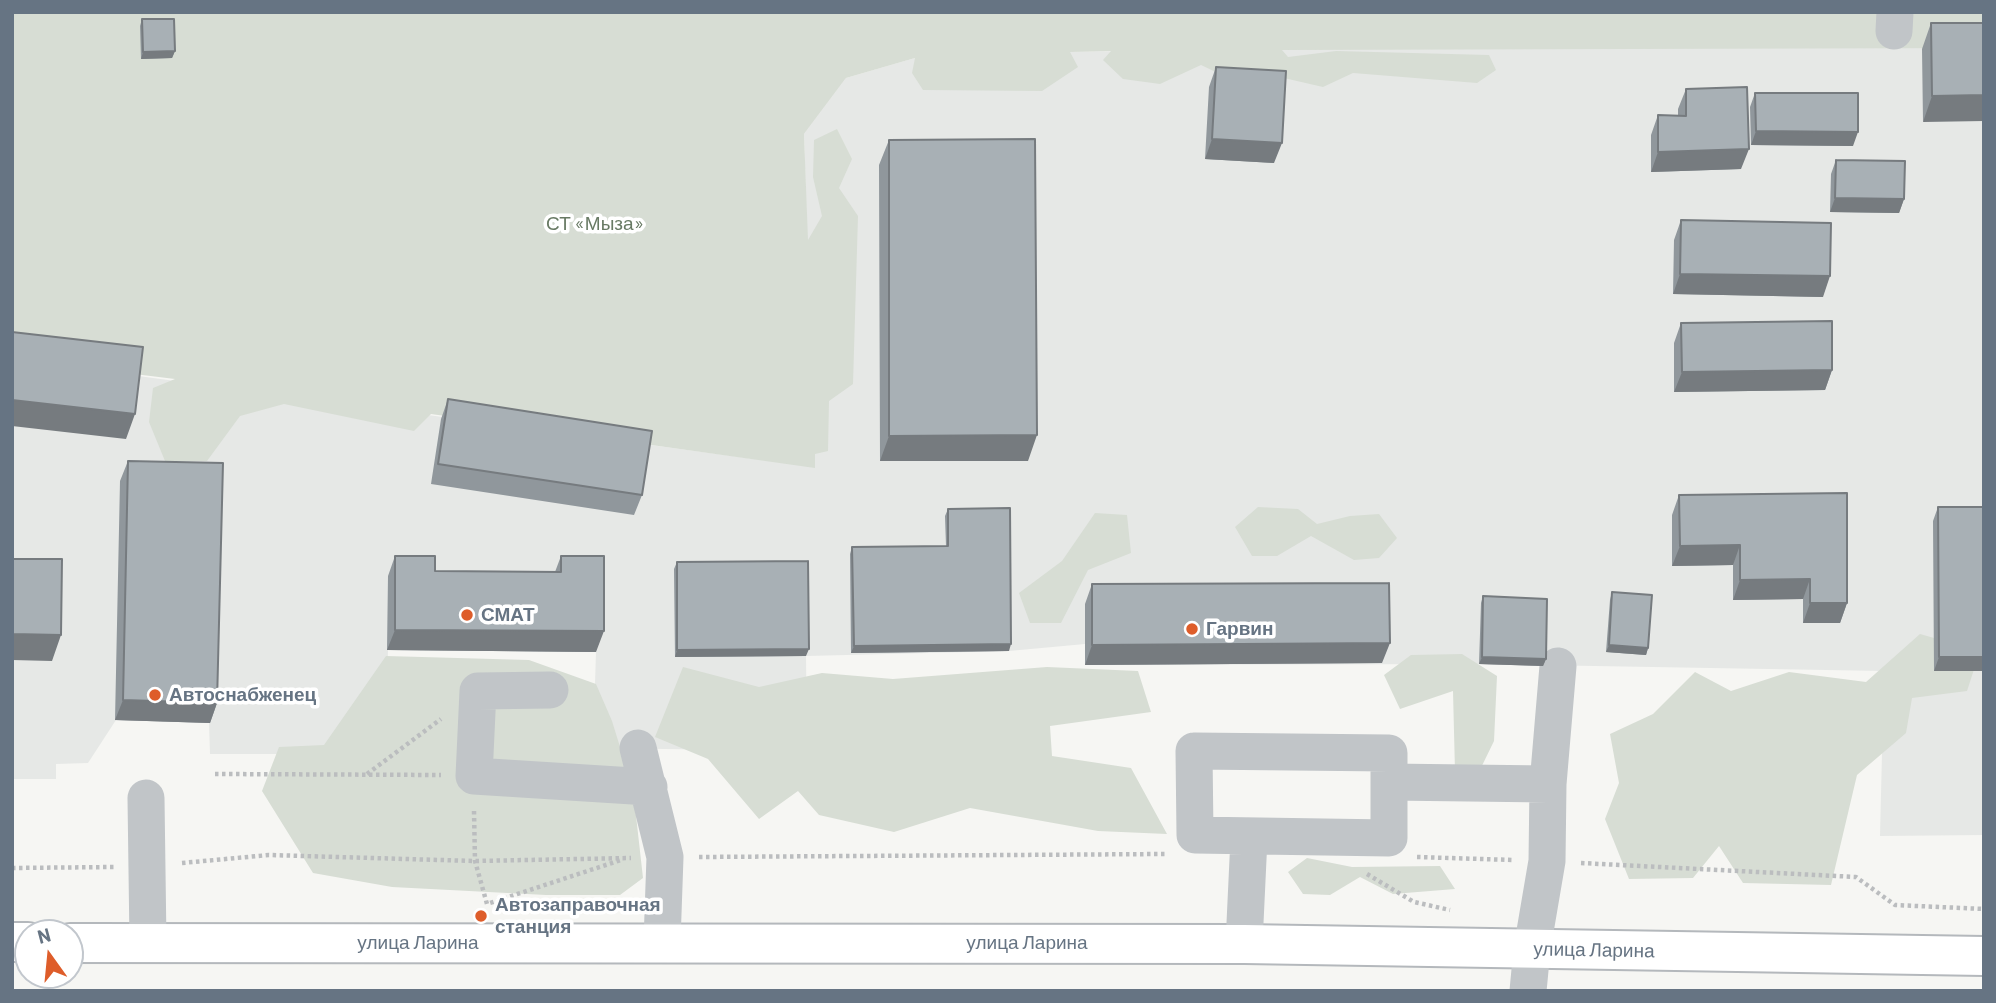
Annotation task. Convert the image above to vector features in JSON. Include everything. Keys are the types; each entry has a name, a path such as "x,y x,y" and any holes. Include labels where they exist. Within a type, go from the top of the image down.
{"main road":[{"name":"улица Ларина","path":"84,943 1244,944 1984,956"}],"lane":[{"path":"1528,991 1532,948 1547,861 1548,784 1558,666"},
{"path":"550,690 478,691 474,776 649,786"},
{"path":"638,748 665,857 662,943"},
{"path":"1194,751 1390,752 1389,782 1389,838 1248,838 1195,835 1194,751"},
{"path":"1389,782 1548,784"},
{"path":"146,798 148,943"},
{"path":"1244,944 1248,838"}],"path":[{"path":"366,775 478,691"},
{"path":"215,774 474,776 475,861 487,904 626,858"},
{"path":"12,868 148,866 269,855 475,861 665,857 1179,854"},
{"path":"1415,857 1856,877 1895,905 1984,909"},
{"path":"1365,872 1373,880 1414,902 1455,911"}],"shaded area":[{"path":"1518,47 1984,48 1984,835 1880,836 1884,671 1479,664 1085,665 1085,644 1009,651 806,656 807,751 593,748 596,652 388,650 387,700 376,754 210,754 209,723 116,720 88,763 56,764 56,779 12,779 12,359 814,467 804,134 846,78 932,53"}],"green space":[{"name":"СТ «Мыза»","path":"12,12 1984,12 1984,48 1282,50 1288,57 1336,51 1489,55 1496,70 1477,83 1353,73 1323,87 1271,75 1245,86 1201,65 1160,84 1123,79 1103,60 1111,51 1070,52 1078,67 1042,91 923,90 912,73 915,58 846,78 804,134 808,240 822,216 813,177 814,140 837,129 852,159 839,188 858,216 853,384 829,401 828,451 815,454 815,468 431,414 414,431 284,404 240,416 207,461 165,461 149,422 153,388 175,379 12,359"},
{"path":"1258,507 1298,509 1317,524 1350,516 1379,514 1397,538 1379,558 1354,560 1311,536 1277,556 1252,556 1235,527"},
{"path":"1095,513 1127,515 1131,553 1088,570 1061,623 1030,623 1019,593 1062,561"},
{"path":"1920,634 1980,651 1967,691 1912,698 1906,733 1857,775 1831,885 1743,883 1719,846 1693,878 1629,879 1605,819 1619,783 1610,734 1653,714 1695,672 1731,691 1789,672 1866,682"},
{"path":"1462,654 1497,676 1494,741 1477,776 1455,772 1453,691 1400,709 1384,675 1411,655"},
{"path":"386,656 529,660 596,684 612,721 633,789 643,878 620,895 546,895 392,887 313,873 262,791 279,747 324,745"},
{"path":"683,667 759,687 822,673 893,679 1047,667 1138,671 1151,712 1050,726 1052,756 1131,768 1167,834 1098,831 970,808 894,832 819,815 798,791 759,819 708,759 655,737"},
{"path":"1307,858 1352,867 1440,866 1455,889 1393,894 1360,877 1330,895 1303,894 1288,872"}],"building":[{"path":"142,19 174,19 175,51 143,52"},
{"path":"1931,23 1984,23 1984,95 1932,96"},
{"path":"1216,67 1286,71 1282,143 1212,139"},
{"path":"1747,87 1749,149 1658,152 1658,115 1686,116 1686,89"},
{"path":"1755,93 1858,93 1858,132 1756,131"},
{"path":"1035,139 1037,435 889,436 889,140"},
{"path":"1836,160 1905,161 1904,199 1835,198"},
{"path":"1681,220 1831,223 1830,276 1680,274"},
{"path":"1832,321 1832,370 1682,372 1681,323"},
{"path":"12,332 143,347 135,414 12,400"},
{"path":"448,399 652,431 642,495 438,464"},
{"path":"128,461 223,463 217,703 123,700"},
{"path":"1847,493 1847,603 1810,603 1810,579 1740,580 1740,545 1680,546 1679,495"},
{"path":"1938,507 1984,507 1984,657 1939,657"},
{"path":"1010,508 1011,644 854,646 852,547 948,546 948,509"},
{"path":"395,556 435,556 435,571 561,572 561,556 604,556 604,631 395,630"},
{"path":"12,559 62,559 61,635 12,634"},
{"path":"808,561 809,649 677,650 677,562"},
{"path":"1389,583 1390,643 1092,645 1092,584"},
{"path":"1612,592 1652,595 1648,648 1609,645"},
{"path":"1483,596 1547,599 1546,659 1482,657"}],"place":[{"name":"СМАТ","path":"467,615"},
{"name":"Гарвин","path":"1192,629"},
{"name":"Автоснабженец","path":"155,695"},
{"name":"Автозаправочная станция","path":"481,916"}]}
